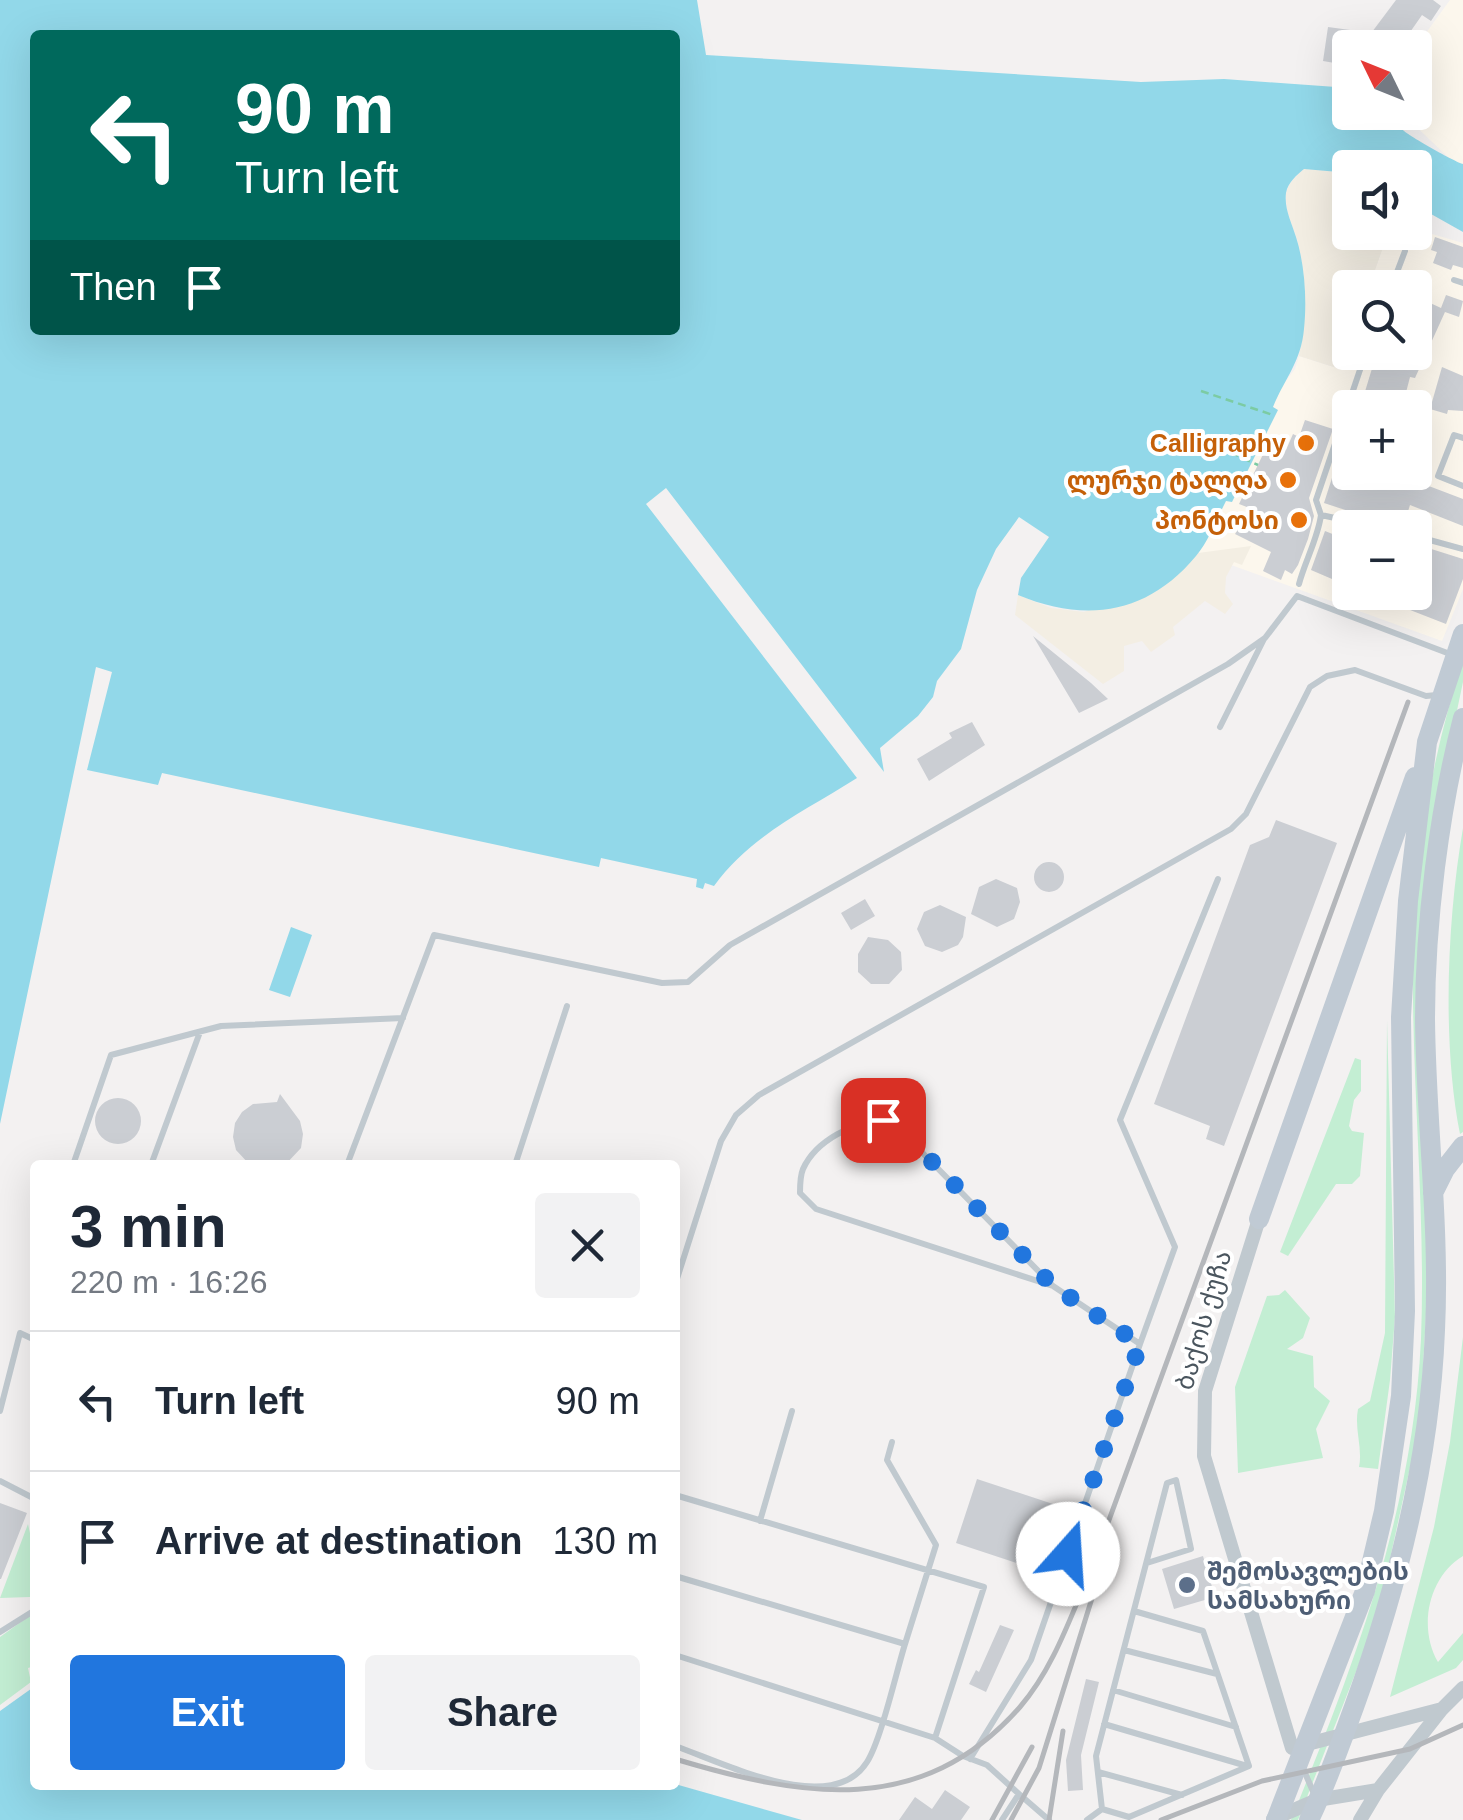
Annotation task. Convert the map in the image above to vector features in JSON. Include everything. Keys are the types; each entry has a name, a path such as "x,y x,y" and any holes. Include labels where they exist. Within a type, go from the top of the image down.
{"main road":[{"path":"1259,1219 1463,634"},
{"path":"1313,1810 1373,1655 1397,1577 1429,1419 1436,1328 1425,1017 1431,902 1463,718"},
{"path":"1273,1820 1365,1591 1384,1511 1401,1396 1405,1235 1400,1017 1408,901 1427,742"},
{"path":"1432,1194 1463,1146"}],"street":[{"name":"ბაქოს ქუჩა","path":"1259,1219 1204,1391 1204,1456 1292,1748"},
{"path":"1360,1820 1378,1790 1463,1688"},
{"path":"1292,1748 1442,1710"},
{"path":"1273,1820 1378,1790"}],"lane":[{"path":"1398,270 1404,252"},
{"path":"1454,280 1463,283"},
{"path":"1299,584 1320,529 1322,514 1316,500 1360,370"},
{"path":"1463,438 1454,435 1438,476 1463,486"},
{"path":"1322,514 1332,516"},
{"path":"1432,541 1463,549"},
{"path":"1220,728 1264,638 1298,596 1456,657"},
{"path":"349,1160 434,935 662,984 688,982 730,945 1228,664 1264,638"},
{"path":"680,1268 721,1141 736,1114 758,1095 1231,829 1246,814 1310,687 1327,676 1355,670 1426,696 1443,694"},
{"path":"970,1759 1031,1660 1175,1247 1120,1120 1218,879"},
{"path":"517,1160 567,1006"},
{"path":"75,1160 111,1055 221,1026 404,1018"},
{"path":"154,1160 200,1031"},
{"path":"1053,1286 816,1210 800,1193 802,1170 818,1148 846,1130 860,1122 883,1120 908,1137 1053,1286 1140,1344"},
{"path":"0,1411 20,1334 30,1338"},
{"path":"760,1521 792,1411"},
{"path":"680,1748 776,1781 831,1788 851,1782 869,1760 936,1545 887,1460 892,1442"},
{"path":"1102,1808 1096,1756 1167,1483 1176,1480 1191,1549 1147,1563"},
{"path":"0,1481 30,1497"},
{"path":"680,1497 984,1587 935,1738"},
{"path":"680,1577 905,1644"},
{"path":"1134,1612 1203,1632 1248,1766"},
{"path":"0,1632 30,1613"},
{"path":"1124,1650 1217,1674"},
{"path":"680,1657 935,1738 987,1765 1049,1820"},
{"path":"1113,1690 1236,1727"},
{"path":"1104,1724 1248,1766"},
{"path":"1292,1748 1313,1810"},
{"path":"1102,1808 1129,1817 1248,1766"},
{"path":"1098,1772 1182,1795"},
{"path":"1002,1820 1018,1794"},
{"path":"1086,1820 1102,1808"}],"path":[{"path":"1201,391 1273,415"},
{"path":"1219,447 1258,466"}],"shaded area":[{"path":"1450,0 1463,0 1463,164 1453,162 1420,130 1432,130 1432,30 1428,30"},
{"path":"1432,234 1463,243 1463,589 1442,641 1356,610 1432,610 1432,510 1332,510 1332,601 1198,553 1226,500 1232,501 1277,411 1273,407 1299,356 1332,366 1332,370 1432,370 1432,270 1375,270 1382,250 1432,250"}],"green space":[{"path":"1463,661 1463,682 1432,829 1428,1278 1420,1422 1377,1618 1298,1820 1291,1820 1377,1585 1406,1465 1416,1403 1422,1291 1414,916 1434,768"},
{"path":"1463,828 1460,1134 1451,1061 1449,981 1453,902"},
{"path":"1387,1020 1395,1317 1378,1469 1359,1467 1357,1416 1358,1409 1370,1401 1385,1333"},
{"path":"1355,1058 1361,1060 1361,1091 1354,1100 1349,1126 1352,1131 1364,1133 1360,1176 1352,1184 1336,1184 1288,1256 1280,1252"},
{"path":"1285,1290 1310,1318 1303,1338 1287,1349 1313,1356 1314,1387 1330,1401 1316,1429 1323,1458 1238,1473 1235,1387 1267,1296"},
{"path":"1463,1337 1463,1556 1451,1565 1434,1590 1428,1619 1438,1662 1463,1633 1463,1660 1456,1668 1390,1697 1434,1527"},
{"path":"28,1524 30,1597 0,1598"},
{"path":"30,1615 30,1683 0,1705 0,1637"}],"sand":[{"path":"1304,169 1332,171 1332,250 1382,250 1375,270 1332,270 1332,366 1299,356 1304,283 1288,212 1286,194"},
{"path":"1251,546 1242,565 1234,562 1226,577 1225,593 1233,604 1225,614 1205,601 1173,627 1175,635 1151,652 1142,641 1124,646 1124,671 1103,684 1015,615 1018,595 1051,608 1084,612 1177,575 1198,553"}],"water":[{"path":"0,0 697,0 706,55 1141,82 1224,79 1332,87 1332,130 1403,130 1463,164 1463,232 1432,215 1432,150 1332,150 1332,171 1304,169 1296,176 1287,189 1286,199 1303,271 1302,341 1273,407 1278,410 1232,502 1226,501 1201,550 1177,576 1136,602 1091,611 1067,609 1018,595 1021,578 1049,537 1019,517 996,549 977,590 961,649 937,681 933,697 918,716 880,748 884,772 666,488 646,504 857,778 762,838 714,886 705,883 703,889 696,887 697,879 601,858 599,867 162,773 158,785 87,770 112,672 96,667 0,1124"},
{"path":"291,927 312,935 290,997 269,990"},
{"path":"30,1690 30,1790 680,1790 680,1785 802,1820 0,1820 0,1711"}],"building":[{"path":"1396,0 1433,0 1441,6 1431,21 1422,15 1412,30 1374,30"},
{"path":"1328,27 1350,30 1332,30 1332,63 1323,61"},
{"path":"1435,237 1463,247 1463,268 1453,265 1451,270 1433,263 1437,252 1432,247"},
{"path":"1446,295 1463,301 1459,317 1445,312 1432,341 1432,304 1441,308"},
{"path":"1442,367 1463,376 1463,411 1448,410 1447,414 1432,410"},
{"path":"1372,370 1419,370 1415,378 1410,377 1407,390 1365,390"},
{"path":"1305,420 1332,429 1309,498 1314,516 1308,539 1298,565 1292,574 1285,570 1281,580 1263,571 1271,552 1235,534 1252,509 1239,504 1268,444 1286,450 1293,434 1299,437"},
{"path":"1332,478 1332,490 1432,487 1463,499 1463,526 1432,514 1432,510 1410,505 1408,510 1345,510 1324,503"},
{"path":"1325,531 1332,534 1332,579 1311,570"},
{"path":"1432,549 1463,559 1463,579 1446,624 1410,610 1432,610"},
{"path":"1033,636 1091,683 1108,699 1079,713"},
{"path":"972,722 985,745 929,781 917,759 952,738 949,733"},
{"path":"1276,820 1337,843 1224,1146 1206,1139 1210,1126 1154,1104 1250,845 1269,837"},
{"path":"1049,862 1060,866 1064,877 1060,888 1049,892 1038,888 1034,877 1038,866"},
{"path":"996,879 1017,888 1020,902 1014,919 997,927 971,914 979,887"},
{"path":"865,899 875,916 851,930 841,913"},
{"path":"940,905 966,917 958,945 942,952 925,946 917,929 924,912"},
{"path":"868,937 888,940 901,952 902,970 889,984 871,984 858,972 858,954"},
{"path":"280,1094 300,1121 301,1148 290,1160 245,1160 236,1150 235,1123 253,1104 277,1102"},
{"path":"118,1098 134,1105 141,1121 134,1137 118,1144 102,1137 95,1121 102,1105"},
{"path":"977,1479 1059,1506 1038,1570 956,1543"},
{"path":"0,1503 27,1513 1,1579 0,1579"},
{"path":"1203,1556 1215,1597 1174,1609 1162,1569"},
{"path":"1000,1625 1014,1630 986,1692 969,1684 976,1670 979,1672"},
{"path":"1086,1679 1099,1682 1081,1755 1083,1790 1068,1791 1066,1760"},
{"path":"945,1790 970,1807 961,1820 899,1820 915,1797 932,1809"}],"railway":[{"path":"680,1760 769,1783 814,1789 858,1789 901,1783 942,1768 982,1743 1032,1692 1060,1643 1090,1572 1408,702"},
{"path":"1011,1820 1039,1768 1093,1595"},
{"path":"1161,1820 1262,1781 1410,1749 1463,1725"},
{"path":"1049,1820 1063,1731"},
{"path":"992,1820 1032,1747"}],"place":[{"name":"Calligraphy","path":"1306,443"},
{"name":"ლურჯი ტალღა","path":"1288,480"},
{"name":"პონტოსი","path":"1299,520"},
{"name":"შემოსავლების სამსახური","path":"1187,1585"}],"route":[{"path":"883,1120 908,1137 1053,1286 1140,1344 1068,1554"}]}
